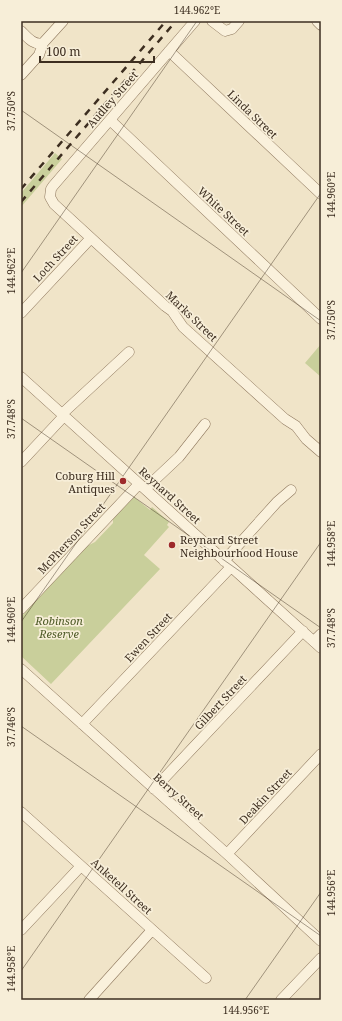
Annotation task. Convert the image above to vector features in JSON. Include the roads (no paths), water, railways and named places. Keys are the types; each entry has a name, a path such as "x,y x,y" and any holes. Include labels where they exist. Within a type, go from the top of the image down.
{"street":[{"path":"21,75 40,55 43,43 63,21"},
{"name":"Audley Street","path":"49,195 53,186 195,21"},
{"path":"212,21 225,31 232,29 239,21"},
{"path":"317,21 321,25"},
{"path":"21,31 33,42 40,44 43,43"},
{"name":"Linda Street","path":"169,51 321,194"},
{"name":"White Street","path":"110,120 321,319"},
{"name":"Marks Street","path":"49,195 54,204 90,238 169,308 183,327 285,419 296,426 306,439 321,452"},
{"name":"Loch Street","path":"21,313 90,238"},
{"path":"21,462 70,406 129,352"},
{"name":"Reynard Street","path":"21,377 303,631 319,641"},
{"name":"McPherson Street","path":"21,609 142,486 179,457 205,424"},
{"name":"Ewen Street","path":"82,724 228,564 277,502 291,490"},
{"name":"Gilbert Street","path":"154,789 303,631"},
{"name":"Berry Street","path":"21,669 227,854 321,941"},
{"name":"Deakin Street","path":"227,854 321,754"},
{"name":"Anketell Street","path":"21,812 206,978"},
{"path":"21,930 81,866"},
{"path":"89,1000 152,930"},
{"path":"281,1000 321,958"}],"railway":[{"path":"21,189 166,21"},
{"path":"21,202 176,21"}],"place":[{"name":"Coburg Hill Antiques","path":"123,481"},
{"name":"Reynard Street Neighbourhood House","path":"172,545"}],"park label":[{"name":"Robinson Reserve","path":"59,626"}]}
